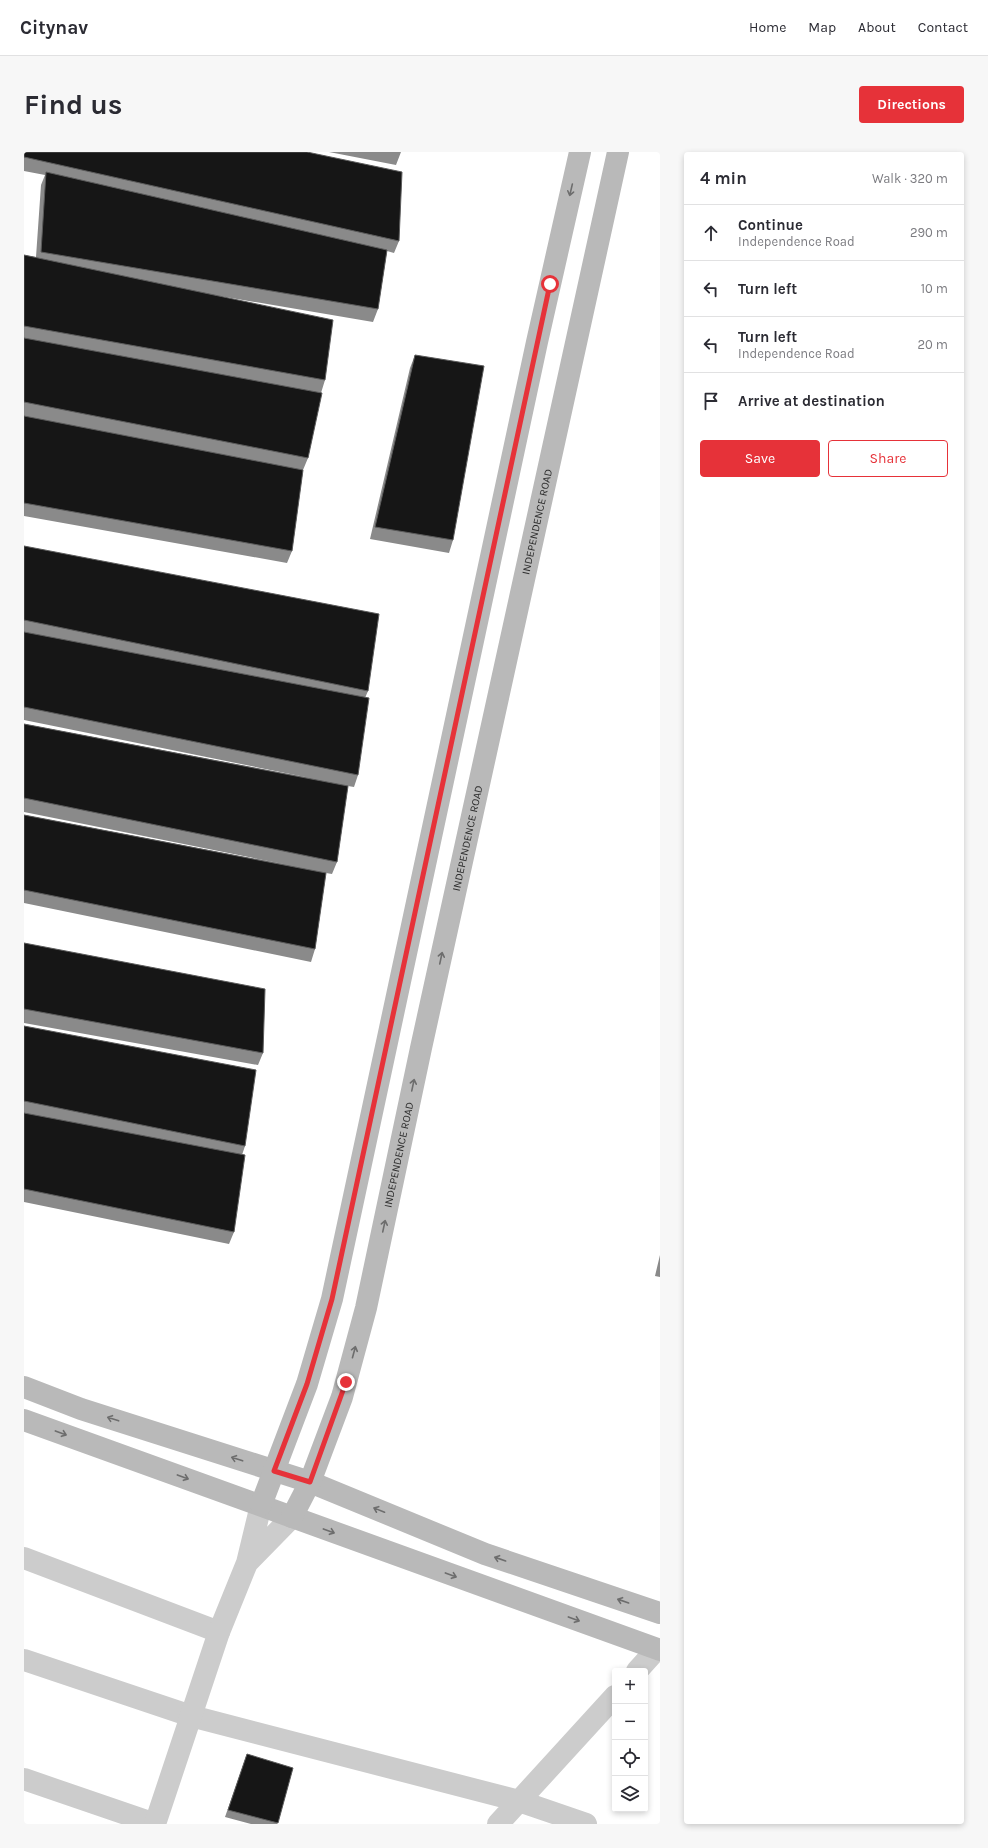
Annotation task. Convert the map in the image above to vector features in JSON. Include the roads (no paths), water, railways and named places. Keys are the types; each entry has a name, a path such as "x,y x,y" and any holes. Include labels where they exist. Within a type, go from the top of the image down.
{"main road":[{"path":"261,1505 307,1384 332,1299 537,342 580,152"},
{"name":"INDEPENDENCE ROAD","path":"292,1517 310,1482 342,1397 366,1308 424,1033 618,152"},
{"path":"24,1388 81,1409 310,1482 485,1554 660,1613"},
{"path":"24,1420 659,1650"}],"street":[{"path":"24,1779 155,1824 219,1632 247,1563 261,1505"},
{"path":"247,1563 292,1517"},
{"path":"24,1558 219,1632"},
{"path":"640,1668 659,1650"},
{"path":"24,1660 191,1716 519,1801 586,1824"},
{"path":"498,1824 612,1699"}]}
